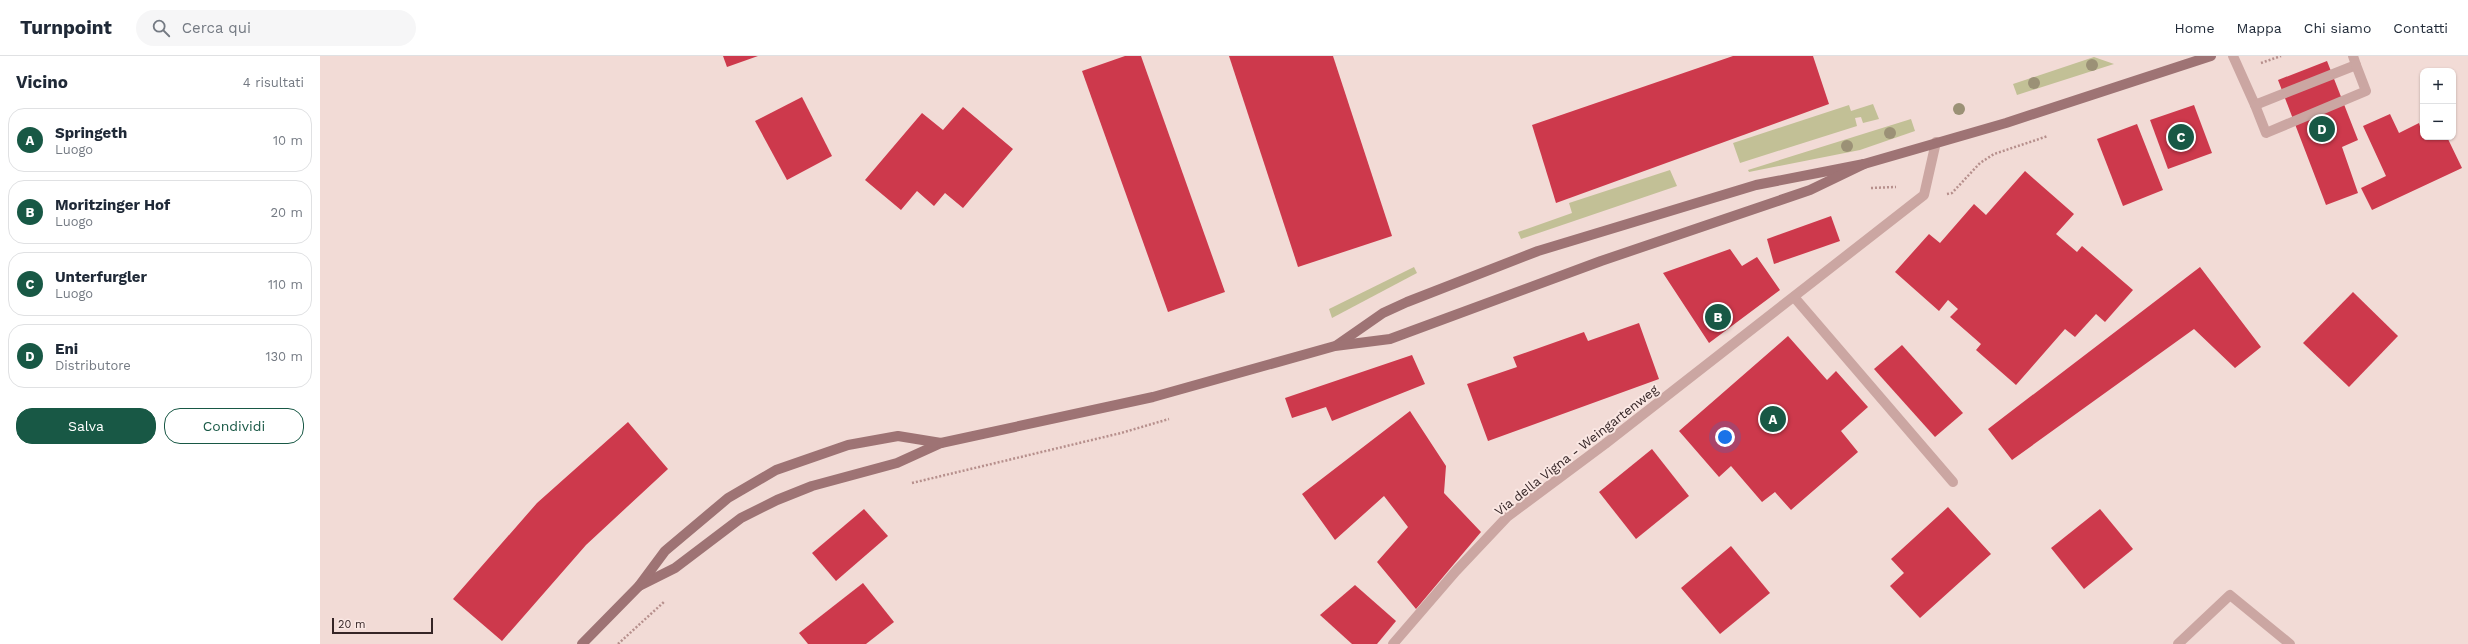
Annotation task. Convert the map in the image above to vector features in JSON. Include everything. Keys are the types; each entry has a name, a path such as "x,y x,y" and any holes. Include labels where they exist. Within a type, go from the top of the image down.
{"main road":[{"path":"1335,346 1383,313 1538,250 1756,185 1864,164 2006,123 2210,56"},
{"path":"640,586 674,568 741,518 777,500 820,484 898,463 941,443 1153,397 1335,346 1390,339 1601,261 1810,190 1864,164"},
{"path":"582,644 640,586 665,550 728,498 776,470 848,445 898,436 941,443"}],"street":[{"path":"2233,56 2266,133 2366,91 2354,60 2255,105"},
{"name":"Via della Vigna - Weingartenweg","path":"1393,644 1456,571 1507,517 1605,444 1924,195 1936,142"},
{"path":"1794,297 1953,482"},
{"path":"2178,644 2230,595 2290,644"}],"shaded area":[{"path":"2094,57 2114,64 2017,95 2013,84"},
{"path":"1873,104 1879,119 1863,123 1861,117 1855,118 1857,126 1740,163 1733,143 1849,105 1851,111"},
{"path":"1911,119 1915,131 1860,150 1749,172 1748,170"},
{"path":"1670,170 1677,186 1521,239 1518,232 1572,213 1569,203"},
{"path":"1414,267 1417,273 1332,318 1329,309"}],"building":[{"path":"723,56 758,56 727,67"},
{"path":"1125,56 1141,56 1225,292 1168,312 1082,71"},
{"path":"1229,56 1333,56 1392,236 1298,267"},
{"path":"1733,56 1813,56 1829,104 1556,203 1532,125"},
{"path":"2327,61 2358,140 2342,147 2358,193 2326,205 2278,80"},
{"path":"802,97 832,156 787,180 755,121"},
{"path":"2194,105 2212,153 2168,169 2150,120"},
{"path":"963,107 1013,149 963,208 945,193 934,206 917,191 901,210 865,180 922,113 943,130"},
{"path":"2390,114 2399,133 2419,123 2420,140 2448,140 2462,168 2372,210 2361,188 2386,176 2363,126"},
{"path":"2137,124 2163,190 2123,206 2097,139"},
{"path":"2025,171 2074,214 2056,234 2077,252 2082,246 2133,290 2105,322 2096,314 2075,337 2065,329 2016,385 1976,350 1981,344 1950,317 1958,309 1948,300 1939,311 1895,272 1929,234 1940,243 1974,204 1986,215"},
{"path":"1831,216 1840,241 1774,264 1767,239"},
{"path":"1730,249 1742,266 1757,257 1780,290 1709,343 1663,273"},
{"path":"2200,267 2261,347 2235,368 2194,329 2012,460 1988,429"},
{"path":"2353,292 2398,336 2349,387 2303,343"},
{"path":"1639,323 1659,379 1488,441 1467,384 1517,367 1513,357 1584,332 1588,341"},
{"path":"1788,336 1827,380 1836,371 1868,407 1841,431 1858,452 1791,510 1775,492 1762,502 1731,466 1719,477 1679,431"},
{"path":"1902,345 1963,413 1935,437 1874,369"},
{"path":"1412,355 1425,384 1332,421 1326,407 1292,418 1285,398"},
{"path":"1410,411 1446,466 1444,493 1481,532 1416,609 1377,562 1408,527 1384,496 1335,540 1302,494"},
{"path":"628,422 668,469 586,545 502,641 453,599 537,503"},
{"path":"1652,449 1689,496 1636,539 1599,492"},
{"path":"1948,507 1991,554 1920,618 1890,586 1904,573 1891,559"},
{"path":"864,509 888,536 836,581 812,553"},
{"path":"2100,509 2133,549 2084,589 2051,548"},
{"path":"1731,546 1770,593 1720,634 1681,588"},
{"path":"863,583 894,622 866,644 808,644 799,633"},
{"path":"1355,585 1396,621 1377,644 1352,644 1320,615"}],"place":[{"name":"Eni","path":"2322,129"},
{"name":"Unterfurgler","path":"2181,137"},
{"name":"Moritzinger Hof","path":"1718,317"},
{"name":"Springeth","path":"1773,419"}]}
